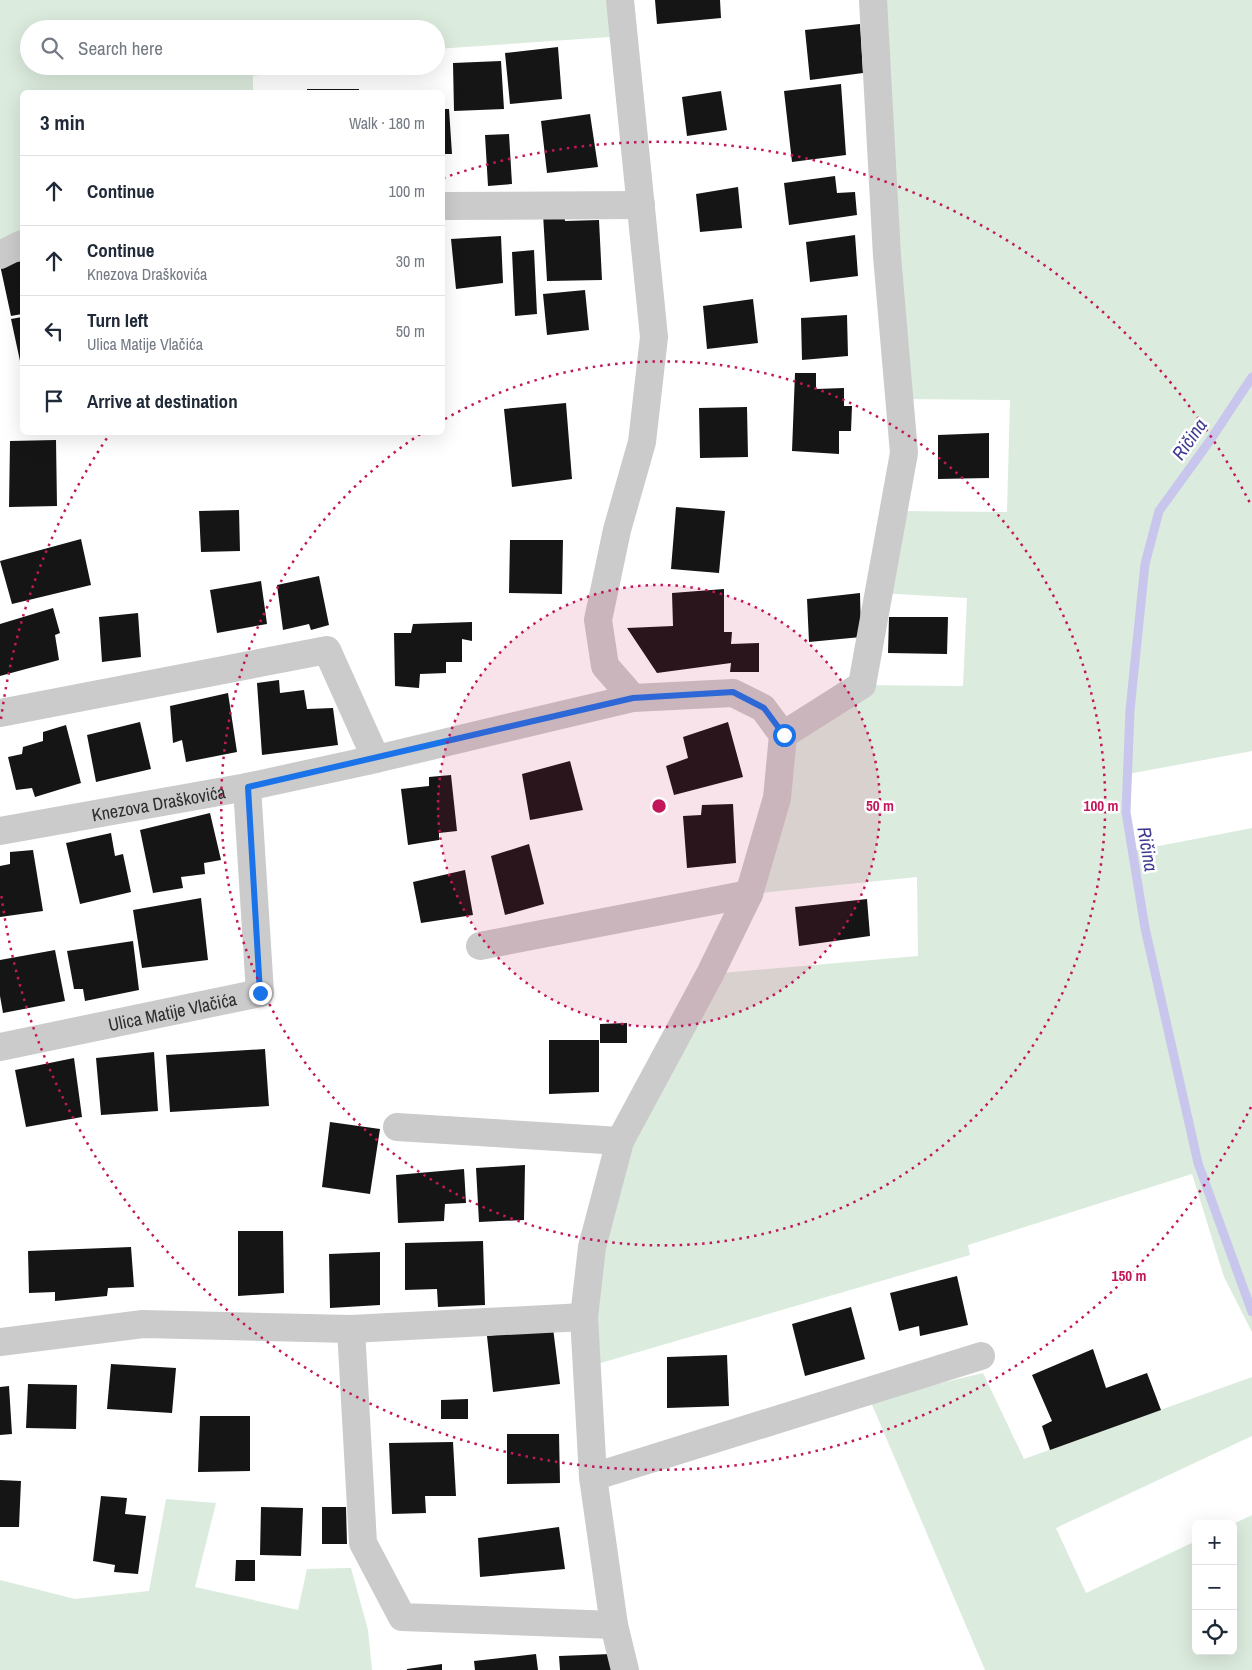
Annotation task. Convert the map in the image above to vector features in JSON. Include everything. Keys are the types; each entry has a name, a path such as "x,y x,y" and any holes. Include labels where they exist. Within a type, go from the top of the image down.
{"street":[{"path":"620,0 654,337 642,442 617,530 598,620 605,666 633,698"},
{"path":"625,1670 614,1625 593,1477 584,1317 592,1247 620,1141 710,974 749,894 777,798 784,735 862,685 904,454 887,256 873,0"},
{"path":"445,206 641,205"},
{"path":"0,255 20,245"},
{"path":"0,713 327,650 376,759"},
{"name":"Knezova Draškovića","path":"0,831 248,787 376,759 633,698 733,692 764,708 784,735"},
{"name":"Ulica Matije Vlačića","path":"0,1047 260,993 248,787"},
{"path":"480,946 749,894"},
{"path":"397,1127 620,1141"},
{"path":"0,1342 144,1324 351,1329 584,1317"},
{"path":"351,1329 363,1544 402,1617 614,1625"},
{"path":"593,1477 981,1356"}],"green space":[{"path":"0,0 620,0 624,36 445,48 445,20 20,20 20,75 260,75 253,76 253,90 20,90 20,245 0,255"},
{"path":"873,0 1252,0 1252,751 1128,774 1126,812 1133,851 1252,828 1252,1332 1224,1277 1192,1174 968,1245 970,1255 587,1367 620,1141 710,974 918,956 917,877 749,894 783,735 862,685 963,686 967,598 879,593 895,511 1007,512 1010,400 899,399"},
{"path":"983,1373 1024,1459 1252,1377 1252,1436 1056,1528 1086,1593 1192,1543 1192,1655 1237,1655 1237,1522 1252,1515 1252,1670 985,1670 870,1400"},
{"path":"166,1499 216,1503 195,1587 298,1610 307,1569 351,1568 368,1630 372,1670 0,1670 0,1580 75,1599 149,1591"}],"building":[{"path":"655,0 720,0 721,18 657,24"},
{"path":"860,24 863,73 810,80 805,30"},
{"path":"558,47 562,99 510,104 505,53"},
{"path":"501,61 504,109 454,111 453,63"},
{"path":"841,84 846,155 792,162 784,91"},
{"path":"307,89 359,89 359,90"},
{"path":"721,91 727,130 687,136 682,97"},
{"path":"445,109 449,109 452,154 445,154"},
{"path":"590,114 598,167 547,173 541,121"},
{"path":"509,134 512,184 488,186 485,135"},
{"path":"835,176 837,193 855,192 857,215 789,225 784,183"},
{"path":"738,187 742,228 700,232 696,194"},
{"path":"564,213 565,221 599,220 602,280 547,281 543,214"},
{"path":"855,235 858,276 810,282 806,242"},
{"path":"501,236 503,283 456,289 451,239"},
{"path":"534,250 537,314 515,316 512,252"},
{"path":"20,261 20,314 11,316 0,265"},
{"path":"585,290 589,330 547,335 543,294"},
{"path":"753,299 758,343 707,349 703,306"},
{"path":"847,315 848,356 802,360 801,318"},
{"path":"20,317 20,361 11,319"},
{"path":"795,373 816,373 816,389 844,388 844,406 852,406 851,431 839,431 839,454 792,451"},
{"path":"566,403 572,479 512,487 504,409"},
{"path":"747,407 748,457 700,458 699,408"},
{"path":"989,433 989,478 938,479 938,435"},
{"path":"56,440 57,506 9,507 10,441"},
{"path":"676,507 725,511 719,573 671,569"},
{"path":"239,510 240,551 201,552 199,511"},
{"path":"81,539 91,585 12,604 0,561"},
{"path":"510,540 563,540 562,594 509,593"},
{"path":"319,576 329,625 311,630 309,624 283,630 277,585"},
{"path":"261,581 267,624 217,633 210,590"},
{"path":"724,589 724,632 732,632 731,644 759,643 759,672 730,672 731,663 657,673 627,628 673,626 672,593"},
{"path":"860,593 861,637 809,642 807,599"},
{"path":"53,608 60,633 55,635 59,660 0,676 0,624"},
{"path":"138,613 141,657 102,662 99,617"},
{"path":"889,617 948,617 947,654 888,653"},
{"path":"472,622 472,641 462,639 462,662 446,662 446,673 420,674 419,688 395,686 394,633 411,633 413,624"},
{"path":"279,680 280,693 304,690 307,709 333,708 338,745 262,755 257,683"},
{"path":"228,693 237,752 186,762 182,740 173,743 170,706"},
{"path":"140,722 151,769 96,782 87,735"},
{"path":"728,722 743,777 674,795 666,766 688,758 683,737"},
{"path":"66,725 81,783 35,797 32,788 16,790 8,757 22,754 23,747 43,741 43,732"},
{"path":"570,761 583,810 530,820 522,774"},
{"path":"451,775 457,831 439,833 439,840 408,845 401,789 429,786 429,777"},
{"path":"733,804 736,863 687,868 683,816 701,815 702,805"},
{"path":"210,813 221,860 204,863 205,874 181,877 183,888 153,893 140,830"},
{"path":"111,833 115,856 123,854 131,892 80,904 66,843"},
{"path":"529,844 544,904 505,915 491,856"},
{"path":"33,850 43,911 0,917 0,866 10,864 10,852"},
{"path":"465,870 473,915 421,923 413,882"},
{"path":"201,898 208,960 142,968 133,910"},
{"path":"867,899 870,936 799,946 795,907"},
{"path":"133,941 139,990 85,1001 83,989 74,989 67,951"},
{"path":"55,950 65,1001 3,1013 0,996 0,960"},
{"path":"627,1023 627,1043 600,1043 600,1024"},
{"path":"549,1040 599,1040 599,1092 549,1094"},
{"path":"265,1049 269,1106 170,1112 166,1055"},
{"path":"154,1052 158,1111 101,1115 96,1058"},
{"path":"74,1058 82,1117 26,1127 15,1070"},
{"path":"330,1122 380,1129 370,1194 322,1187"},
{"path":"525,1165 524,1220 479,1222 476,1168"},
{"path":"464,1169 466,1203 445,1204 444,1221 398,1223 396,1175"},
{"path":"238,1231 283,1231 284,1293 238,1296"},
{"path":"483,1241 485,1305 438,1307 437,1289 405,1290 405,1243"},
{"path":"131,1247 134,1287 108,1288 107,1296 55,1301 55,1292 29,1293 28,1251"},
{"path":"380,1252 380,1305 330,1308 329,1254"},
{"path":"957,1276 968,1325 920,1336 919,1326 899,1331 890,1293"},
{"path":"851,1307 865,1359 805,1376 792,1324"},
{"path":"553,1328 560,1384 493,1392 487,1336"},
{"path":"1093,1349 1106,1388 1147,1373 1161,1410 1050,1450 1042,1426 1052,1421 1032,1375"},
{"path":"727,1355 729,1406 667,1408 667,1357"},
{"path":"111,1364 176,1368 172,1413 107,1409"},
{"path":"28,1384 77,1385 76,1429 26,1428"},
{"path":"9,1386 12,1434 0,1435 0,1387"},
{"path":"468,1399 468,1419 441,1419 441,1400"},
{"path":"200,1416 250,1416 250,1471 198,1472"},
{"path":"507,1434 559,1434 560,1483 507,1484"},
{"path":"453,1442 456,1496 425,1496 426,1513 392,1514 389,1443"},
{"path":"0,1480 21,1481 19,1527 0,1527"},
{"path":"101,1496 127,1498 125,1514 146,1516 138,1574 114,1572 115,1565 93,1561"},
{"path":"261,1507 303,1508 301,1556 260,1555"},
{"path":"322,1507 346,1507 347,1544 322,1544"},
{"path":"559,1527 565,1569 480,1577 478,1538"},
{"path":"236,1560 255,1560 255,1581 235,1581"},
{"path":"536,1654 538,1670 475,1670 474,1661"},
{"path":"611,1654 612,1670 560,1670 559,1656"},
{"path":"442,1664 442,1670 407,1670 407,1669"}],"waterway":[{"name":"Ričina","path":"1252,377 1209,442 1159,511 1145,564 1130,710 1126,812 1145,928 1198,1163 1252,1312"}],"route":[{"path":"260,993 248,787 376,759 633,698 733,692 764,708 784,735"}]}
